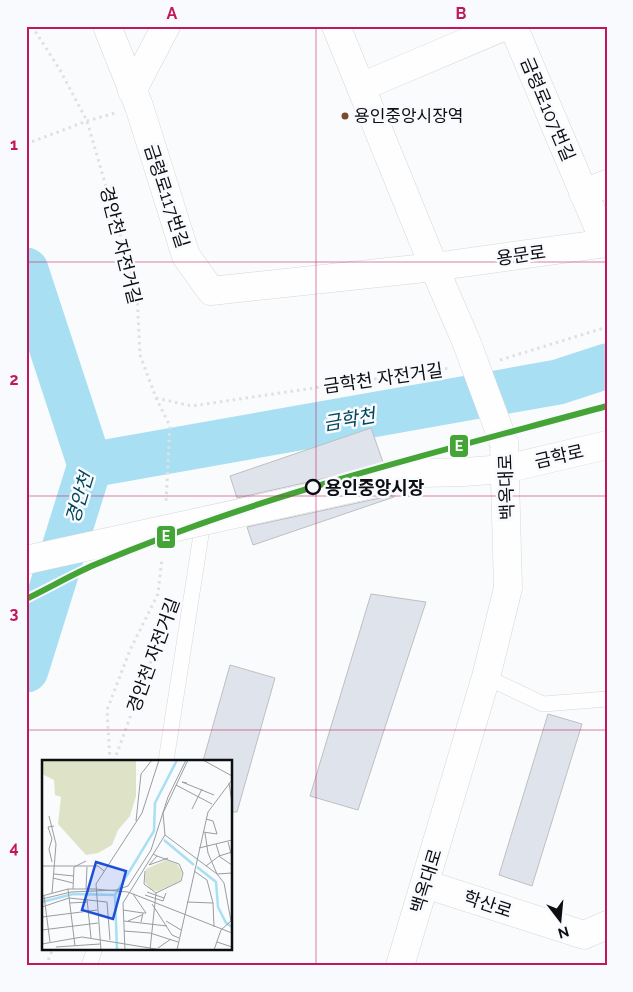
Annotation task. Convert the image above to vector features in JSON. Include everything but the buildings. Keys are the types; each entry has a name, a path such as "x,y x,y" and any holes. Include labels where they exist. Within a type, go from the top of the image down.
{"street":[{"name":"금령로117번길","path":"107,26 132,91 186,256 211,291 434,267"},
{"path":"132,91 166,26"},
{"name":"백옥대로","path":"336,26 466,341 505,456 508,588 486,677 400,966"},
{"path":"361,88 505,26"},
{"name":"금령로107번길","path":"513,26 595,188 606,243"},
{"name":"용문로","path":"434,267 606,243"},
{"name":"금학로","path":"26,560 422,473 464,472 505,456 607,445"},
{"name":"학산로","path":"425,884 584,935 607,925"}],"lane":[{"path":"166,760 203,522"},
{"path":"486,677 543,704 607,700"},
{"path":"89,966 94,950"}],"path":[{"name":"경안천 자전거길","path":"32,26 60,70 87,121 137,293 140,355 156,398 170,426 166,504"},
{"path":"26,144 87,121"},
{"path":"491,362 607,327"},
{"name":"금학천 자전거길","path":"156,398 192,406 453,367"},
{"path":"110,760 107,710 130,650 158,594 162,553"},
{"name":"경안천 자전거길","path":"114,760 169,614"},
{"path":"46,966 52,950"}],"waterway":[{"name":"경안천","path":"26,270 90,465 26,670"},
{"name":"금학천","path":"90,465 558,382 607,366"}],"transit line":[{"name":"E","path":"26,599 94,565 219,517 348,477 607,406"}],"place":[{"name":"용인중앙시장역","path":"345,116"},
{"name":"용인중앙시장","path":"313,487"}]}
